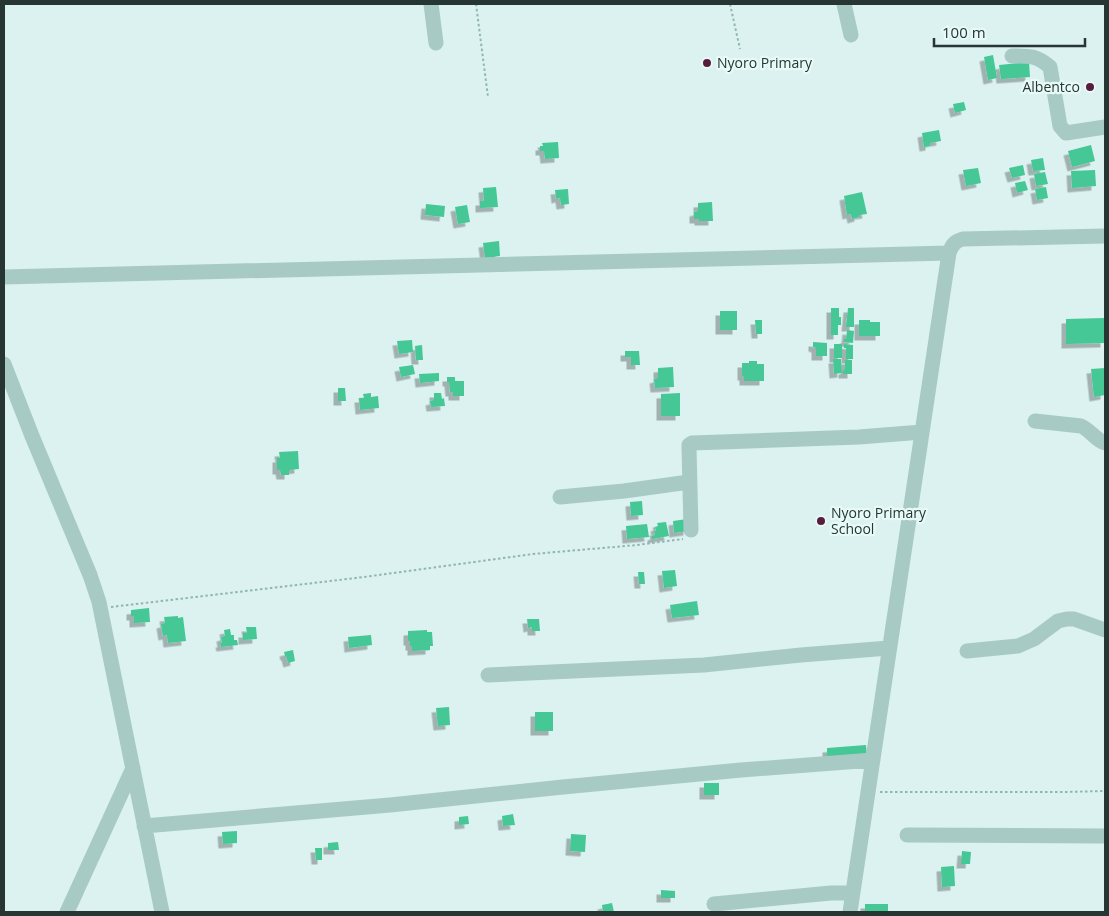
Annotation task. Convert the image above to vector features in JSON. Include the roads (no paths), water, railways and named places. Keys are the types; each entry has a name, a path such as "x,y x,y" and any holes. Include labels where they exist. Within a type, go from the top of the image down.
{"street":[{"path":"431,4 436,43"},
{"path":"844,4 851,35"},
{"path":"1012,56 1032,56 1042,60 1050,67 1060,126 1066,133 1105,127"},
{"path":"850,912 949,253 952,245 958,240 963,239 1105,236"},
{"path":"4,277 949,253"},
{"path":"4,364 90,575 99,602 162,912"},
{"path":"1035,421 1081,426 1105,443"},
{"path":"691,530 689,445 692,443 859,437 922,432"},
{"path":"560,497 689,482"},
{"path":"967,651 1018,646 1034,639 1058,621 1067,619 1074,619 1105,630"},
{"path":"488,675 704,665 801,654 890,648"},
{"path":"144,826 381,806 731,771 873,760"},
{"path":"67,912 133,768"},
{"path":"907,836 1105,836"},
{"path":"714,904 831,893 852,893"}],"place":[{"name":"Nyoro Primary","path":"707,63"},
{"name":"Albentco","path":"1090,87"},
{"name":"Nyoro Primary School","path":"821,521"}]}
